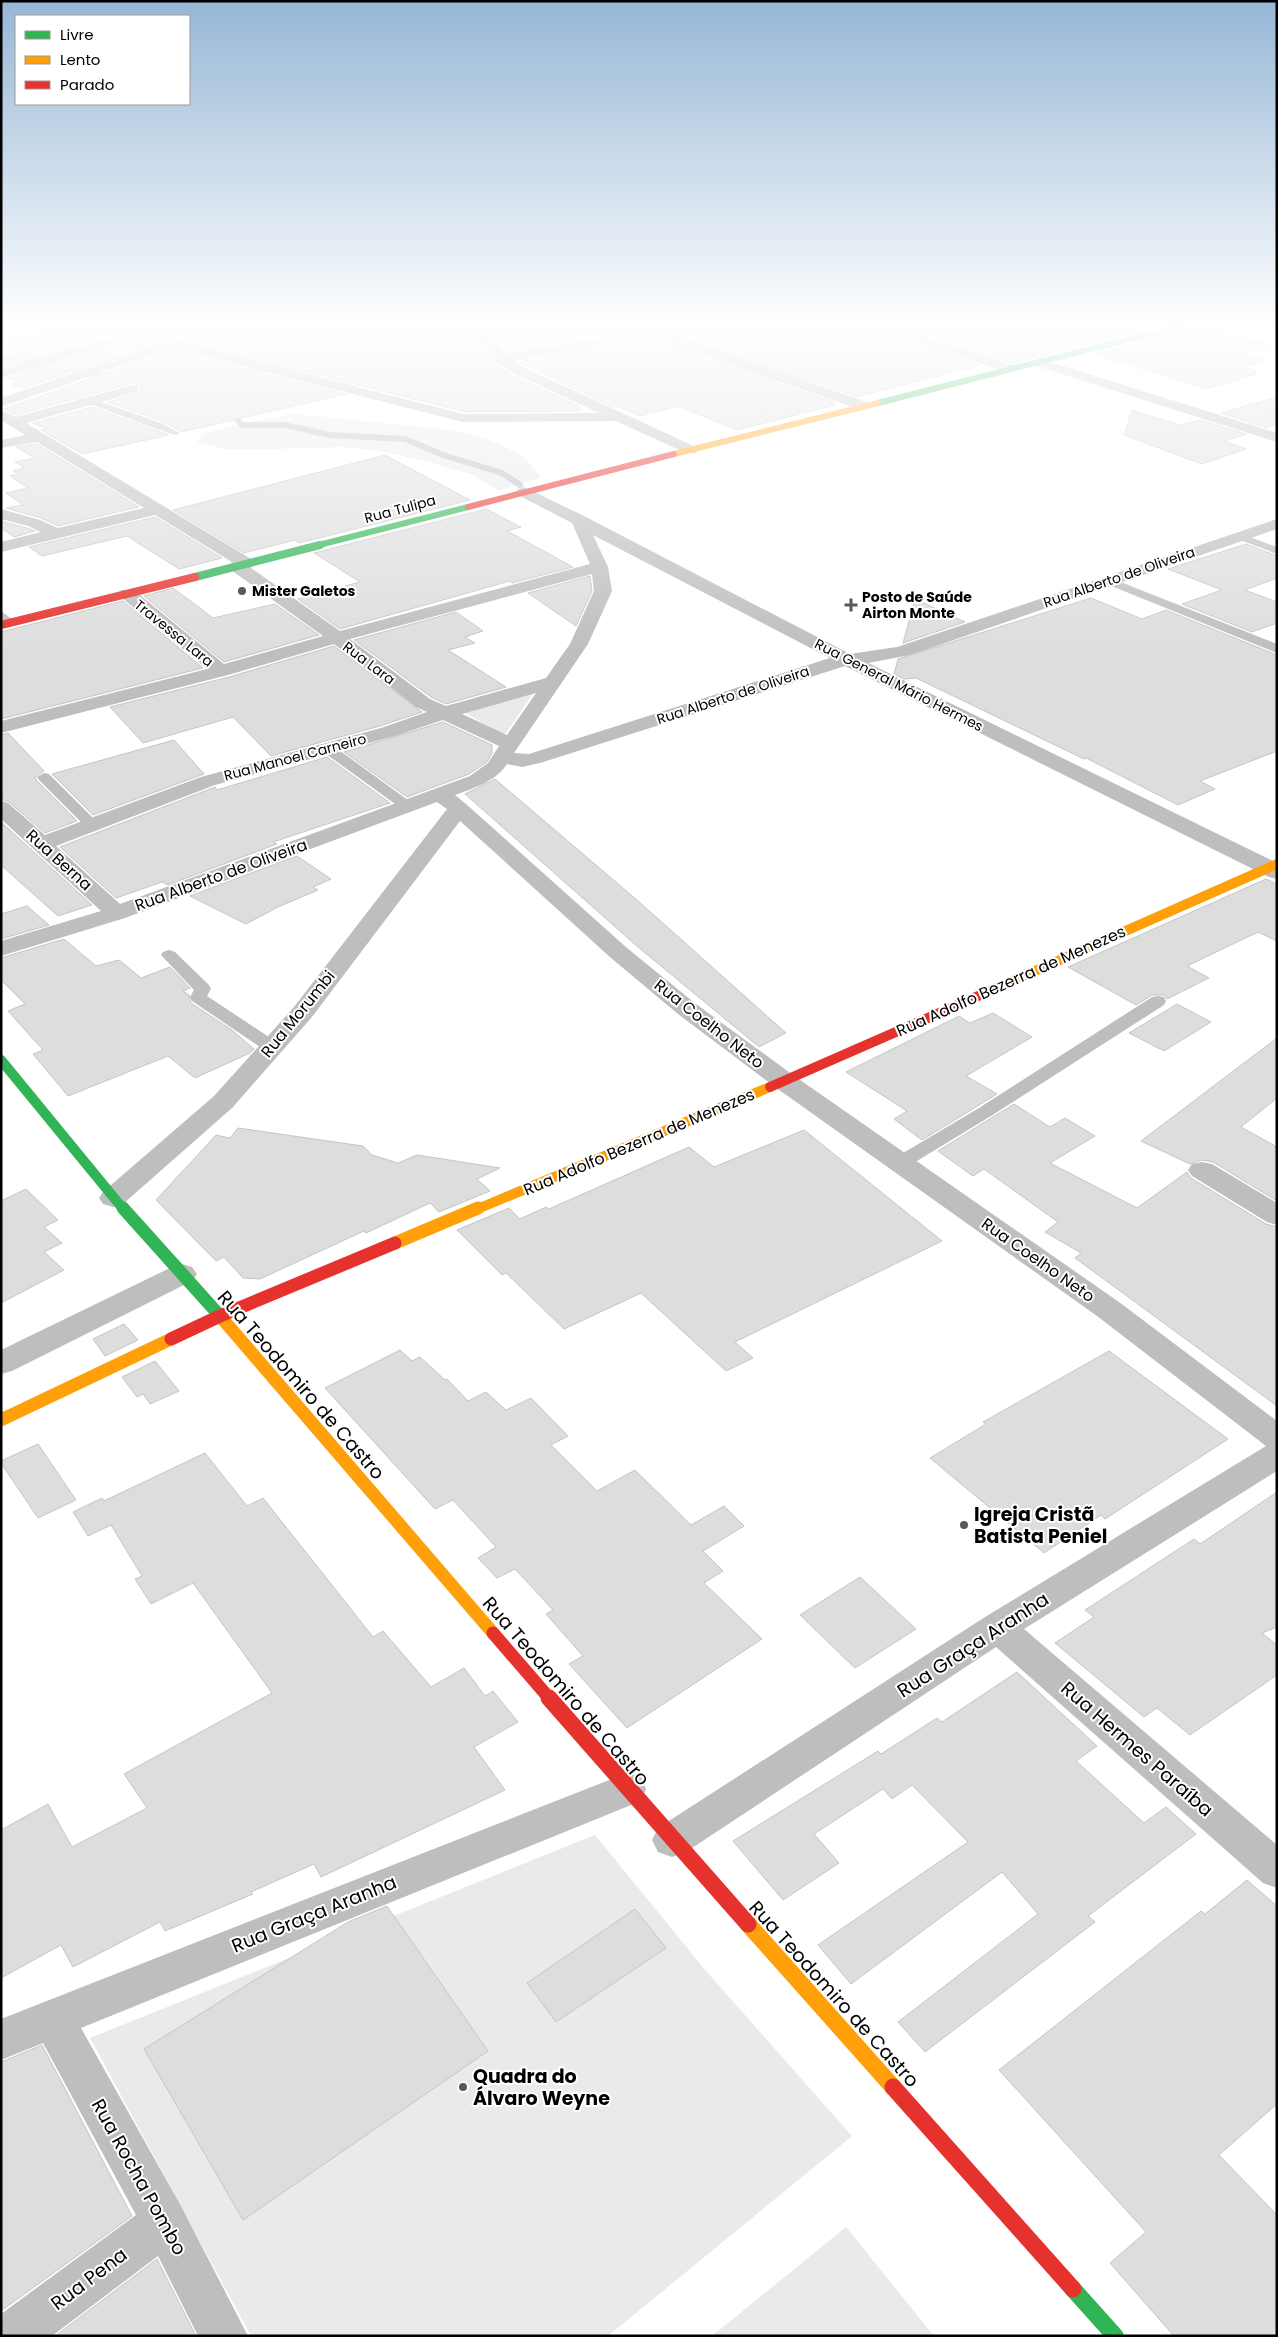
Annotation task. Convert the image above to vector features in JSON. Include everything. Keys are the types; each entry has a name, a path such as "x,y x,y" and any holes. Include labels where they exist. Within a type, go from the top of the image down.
{"street":[{"name":"Rua Lara","path":"37,434 158,509 242,565 335,638 423,703 506,750"},
{"path":"655,434 691,450"},
{"name":"Rua Tulipa","path":"4,621 128,594 754,434"},
{"path":"1265,434 1277,438"},
{"path":"1,444 40,436"},
{"name":"Rua General Mário Hermes","path":"524,492 845,659 1274,868"},
{"path":"1,547 158,509"},
{"path":"1,514 34,523 57,534"},
{"path":"449,801 495,767 579,644 602,591 600,567 578,519"},
{"name":"Rua Alberto de Oliveira","path":"506,750 522,761 533,760 845,659 872,658 903,652 1277,524"},
{"path":"1,727 221,671 335,638 600,567"},
{"name":"Travessa Lara","path":"128,594 221,671"},
{"name":"Rua Manoel Carneiro","path":"41,844 208,781 388,732 443,713 554,682"},
{"name":"Rua Alberto de Oliveira","path":"1,949 117,913 407,806 449,801"},
{"name":"Rua Morumbi","path":"113,1198 223,1102 303,1012 449,801"},
{"name":"Rua Coelho Neto","path":"449,801 619,953 687,1009 784,1081 1108,1309 1277,1438"},
{"name":"Rua Berna","path":"1,807 117,913"},
{"name":"Rua Adolfo Bezerra de Menezes","path":"1,1420 220,1316 784,1081 1274,868"},
{"name":"Rua Teodomiro de Castro","path":"1,1060 113,1198 220,1316 627,1789 1115,2336"},
{"path":"1202,1170 1277,1216"},
{"path":"1,1363 182,1274"},
{"name":"Rua Graça Aranha","path":"672,1840 998,1627 1277,1456"},
{"name":"Rua Hermes Paraíba","path":"998,1627 1277,1870"},
{"name":"Rua Graça Aranha","path":"1,2040 627,1789"},
{"name":"Rua Rocha Pombo","path":"53,2019 165,2222 224,2336"},
{"name":"Rua Pena","path":"12,2336 165,2222"}],"lane":[{"path":"1239,536 1277,551"},
{"path":"1108,581 1277,649"},
{"path":"327,748 407,806"},
{"path":"44,777 92,825"},
{"path":"169,955 203,989 198,997 272,1047"},
{"path":"900,1162 985,1112 1158,1001"}],"shaded area":[{"path":"203,434 469,434 488,439 522,455 541,477 498,491 473,475 386,452 343,447 231,450 197,442"},
{"path":"537,688 506,733 499,733 464,712"},
{"name":"Quadra do Álvaro Weyne","path":"595,1835 706,1971 852,2136 608,2336 251,2336 90,2038"},
{"path":"846,2227 934,2336 712,2336"}],"building":[{"path":"48,434 169,435 82,454"},
{"path":"1246,434 1224,441 1246,449 1202,464 1124,435"},
{"path":"37,444 139,507 58,526 41,518 6,508 23,505 6,493 28,488 10,476 18,474 13,471 24,468 15,462 35,458 16,447"},
{"path":"385,455 470,500 299,543 295,540 244,553 173,510"},
{"path":"486,509 521,527 507,531 573,567 512,583 510,581 340,629 298,599 360,582 314,553"},
{"path":"155,517 222,558 179,569 127,536 42,556 29,547"},
{"path":"1,521 35,531 14,537 1,528"},
{"path":"1246,544 1277,556 1277,578 1245,590 1277,602 1277,623 1252,632 1182,604 1222,590 1168,569"},
{"path":"590,576 592,591 576,626 528,593"},
{"path":"173,588 213,618 275,604 319,635 224,662 144,596"},
{"path":"1091,598 1142,619 1166,610 1277,655 1277,751 1200,781 1215,789 1178,805 1086,758 1084,759 916,678 904,679 894,674 898,659"},
{"path":"915,599 965,622 903,643"},
{"path":"123,601 203,668 1,719 1,632"},
{"path":"456,612 483,631 465,637 475,643 448,650 506,687 446,704 431,697 354,640"},
{"path":"334,646 422,712 380,726 271,756 233,717 143,743 110,707 229,677"},
{"path":"443,722 492,745 492,753 487,762 469,774 407,797 344,752"},
{"path":"8,733 44,771 35,777 37,781 77,821 45,833 9,802 1,799 1,735"},
{"path":"174,740 204,774 93,815 52,774"},
{"path":"327,757 390,803 273,842 277,844 168,885 162,882 116,898 60,847 215,787 217,790"},
{"path":"495,779 637,900 786,1033 759,1047 638,947 465,794"},
{"path":"1,822 92,905 58,916 1,865"},
{"path":"297,856 331,879 313,887 318,890 278,907 246,924 190,896"},
{"path":"1266,879 1277,884 1277,941 1258,932 1187,966 1209,978 1167,999 1164,995 1152,995 1136,1005 1068,967"},
{"path":"27,906 49,925 1,939 1,914"},
{"path":"64,939 96,966 119,960 141,978 170,967 190,988 183,991 189,995 191,1003 232,1030 254,1049 250,1053 195,1078 168,1056 68,1096 33,1054 43,1050 8,1011 25,1004 1,980 1,958"},
{"path":"1177,1004 1211,1022 1164,1051 1129,1033"},
{"path":"993,1013 1032,1037 966,1076 997,1094 922,1140 894,1119 907,1111 846,1072 959,1016 970,1023"},
{"path":"1277,1038 1277,1098 1241,1127 1277,1147 1277,1201 1213,1162 1202,1160 1190,1164 1141,1141"},
{"path":"1014,1104 1050,1127 1065,1118 1095,1136 1050,1163 1137,1208 1187,1172 1191,1178 1266,1224 1277,1227 1277,1406 1075,1258 1081,1253 1045,1232 1058,1222 984,1169 973,1176 938,1151"},
{"path":"238,1128 363,1146 372,1155 398,1163 417,1155 500,1168 477,1179 490,1191 439,1212 430,1203 260,1279 243,1278 224,1257 216,1261 156,1200 216,1135 230,1138"},
{"path":"804,1130 942,1241 735,1342 753,1358 726,1371 641,1293 564,1329 506,1273 502,1275 457,1230 509,1208 520,1219 546,1207 549,1209 689,1147 714,1167"},
{"path":"26,1189 58,1220 44,1227 62,1243 44,1252 64,1270 1,1303 1,1201"},
{"path":"124,1324 138,1340 105,1356 93,1339"},
{"path":"400,1350 412,1361 420,1357 445,1380 447,1379 468,1401 486,1392 506,1410 531,1398 568,1436 551,1445 597,1491 635,1470 691,1525 724,1506 744,1526 703,1551 723,1571 704,1583 762,1639 627,1728 569,1664 583,1656 546,1614 553,1610 515,1569 497,1578 478,1558 496,1547 453,1500 435,1509 325,1388"},
{"path":"1109,1351 1228,1439 1105,1519 1101,1515 1044,1553 930,1458 986,1424 983,1422"},
{"path":"155,1361 179,1391 150,1404 143,1394 137,1397 122,1377"},
{"path":"38,1444 76,1500 38,1518 1,1461"},
{"path":"205,1453 247,1506 263,1498 373,1637 383,1631 431,1687 464,1668 485,1696 493,1691 518,1722 474,1747 505,1790 321,1877 314,1864 251,1892 253,1894 165,1931 160,1922 73,1967 61,1945 1,1978 1,1830 48,1804 72,1847 147,1808 124,1774 272,1693 193,1583 151,1604 135,1579 142,1576 111,1525 88,1536 73,1512 102,1498 104,1501"},
{"path":"1277,1492 1277,1627 1262,1633 1277,1645 1277,1675 1190,1735 1157,1708 1144,1717 1055,1643 1094,1617 1085,1610 1194,1539 1200,1544"},
{"path":"860,1577 916,1629 855,1668 800,1615"},
{"path":"1017,1672 1097,1746 1076,1761 1144,1823 1166,1807 1196,1834 1088,1916 1095,1922 925,2052 898,2022 1038,1914 1002,1872 851,1984 818,1945 968,1842 912,1785 892,1799 883,1789 814,1834 839,1863 783,1900 733,1841 878,1751 881,1754 937,1718 942,1722"},
{"path":"1247,1880 1277,1906 1277,2104 1219,2155 1277,2215 1277,2336 1174,2336 1110,2263 1146,2232 999,2070 1201,1911 1205,1914"},
{"path":"387,1906 488,2051 243,2220 144,2049 348,1922"},
{"path":"635,1909 666,1948 556,2022 527,1983"},
{"path":"42,2045 132,2216 1,2311 1,2062"},
{"path":"157,2259 196,2336 55,2336"}],"waterway":[{"path":"326,434 405,439 443,455 502,473 520,485"}],"traffic: fast":[{"path":"195,577 468,507"},
{"path":"1,1060 113,1198 220,1316"},
{"path":"1073,2289 1115,2336"}],"traffic: slow":[{"path":"674,454 754,434"},
{"path":"1001,986 1277,864"},
{"path":"395,1243 770,1087"},
{"path":"220,1316 493,1633"},
{"path":"1,1420 171,1339"},
{"path":"748,1924 893,2087"}],"traffic: jam":[{"path":"468,507 674,454"},
{"path":"1,625 195,577"},
{"path":"770,1087 1001,986"},
{"path":"171,1339 220,1316 395,1243"},
{"path":"493,1633 627,1789 748,1924"},
{"path":"893,2087 1073,2289"}],"place":[{"name":"Mister Galetos","path":"242,591"},
{"name":"Posto de Saúde Airton Monte","path":"851,605"},
{"name":"Igreja Cristã Batista Peniel","path":"964,1525"},
{"name":"Quadra do Álvaro Weyne","path":"463,2087"}]}
